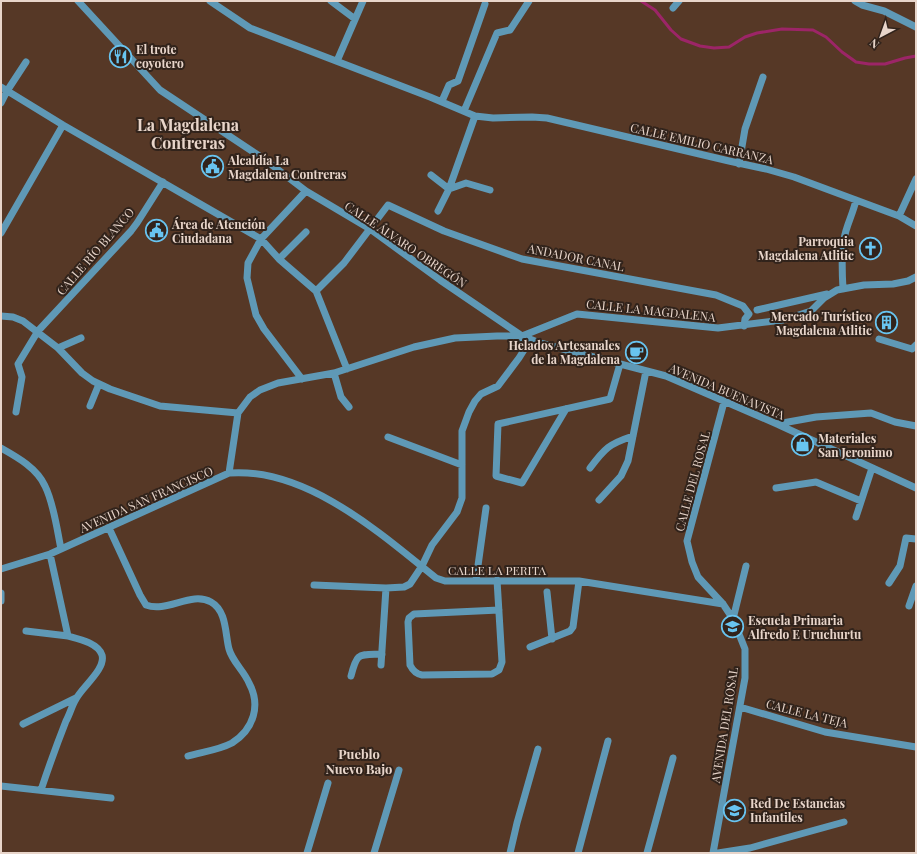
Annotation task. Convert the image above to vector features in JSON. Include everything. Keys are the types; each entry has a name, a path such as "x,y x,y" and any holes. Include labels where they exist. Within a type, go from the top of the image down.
{"street":[{"name":"CALLE ÁLVARO OBREGÓN","path":"78,1 160,90 264,159 306,191 370,230 522,336"},
{"name":"CALLE EMILIO CARRANZA","path":"210,1 250,28 442,101 475,116 493,118 532,116 547,118 739,164 766,169 819,185 899,216 916,225"},
{"path":"331,1 355,19"},
{"path":"338,61 363,1"},
{"path":"464,111 497,33 510,30 529,1"},
{"path":"673,8 679,1"},
{"path":"855,1 862,5 884,11 916,27"},
{"path":"442,101 449,85 458,81 484,4"},
{"path":"1,103 4,89 26,62"},
{"path":"739,164 745,130 763,77"},
{"path":"4,89 63,125 261,239 279,259 316,291 347,369"},
{"path":"438,211 449,188 475,116"},
{"path":"1,233 63,125"},
{"path":"431,175 449,188"},
{"path":"899,216 916,179"},
{"name":"CALLE RÍO BLANCO","path":"16,412 22,377 18,364 38,331 137,223 163,182"},
{"path":"449,188 466,183 490,190"},
{"path":"302,379 264,329 256,315 247,278 248,263 261,239 306,191"},
{"path":"843,289 842,267 844,238 854,212 856,200"},
{"name":"ANDADOR CANAL","path":"370,230 388,205 444,231 522,259 716,295 743,306 749,314 745,318 744,326"},
{"path":"316,291 344,263 370,230"},
{"path":"279,259 306,232"},
{"name":"CALLE LA MAGDALENA","path":"522,336 577,314 718,328 744,326 783,320 811,311 820,301 831,293 843,289 864,285 893,284 916,277"},
{"path":"757,310 831,293"},
{"path":"1,316 13,317 23,321 38,331 58,348 82,373 110,389 160,406 238,413"},
{"path":"314,585 386,588 409,585 422,566 432,545 457,512 462,498 462,431 469,412 481,394 498,386 519,358 524,350 522,336"},
{"name":"AVENIDA BUENAVISTA","path":"522,336 540,343 672,379 777,424 916,488"},
{"name":"AVENIDA SAN FRANCISCO","path":"1,569 50,554 229,473 238,413 250,397 260,390 278,383 334,373 414,347 455,338 522,336"},
{"path":"58,348 81,338"},
{"path":"879,339 912,349 916,345"},
{"path":"566,409 522,483 496,476 498,424 610,399 620,364"},
{"path":"599,500 621,476 628,461 646,371"},
{"path":"334,373 341,397 349,407"},
{"path":"90,406 99,384"},
{"name":"CALLE DEL ROSAL","path":"723,604 698,577 692,562 688,541 724,402"},
{"path":"777,424 816,417 871,413 895,422 916,426"},
{"path":"590,468 607,447 633,436"},
{"path":"388,437 462,465"},
{"path":"1,448 18,458 32,469 45,485 54,515 61,549"},
{"path":"856,517 872,468"},
{"name":"CALLE LA PERITA","path":"229,473 242,472 276,477 307,489 367,523 436,578 445,581 579,581 723,604"},
{"path":"776,488 816,482 861,501"},
{"path":"476,580 486,508"},
{"path":"109,528 146,605 156,608 196,599 211,602 217,608 222,614 229,651 250,683 255,699 255,710 250,725 232,742 222,747 188,756"},
{"path":"890,583 900,566 906,538 916,539"},
{"path":"50,554 68,636"},
{"path":"733,619 746,566"},
{"path":"497,580 499,610 502,662 495,673 422,676 412,669 410,665 408,622 409,618 414,614 499,610"},
{"path":"530,647 570,631 573,627 579,581"},
{"path":"909,606 916,586"},
{"path":"381,665 386,588"},
{"path":"547,592 552,639"},
{"path":"1,593 1,601"},
{"name":"AVENIDA DEL ROSAL","path":"713,853 745,678 745,649 733,619 723,604"},
{"path":"26,631 68,636 92,645 99,650 102,656 102,663 76,698 55,747 40,790"},
{"path":"351,676 355,661 358,657 363,655 382,654"},
{"path":"23,724 76,698"},
{"name":"CALLE LA TEJA","path":"740,707 825,732 916,747"},
{"path":"578,853 608,741"},
{"path":"510,853 538,749"},
{"path":"647,853 672,758"},
{"path":"374,853 399,770"},
{"path":"307,853 328,784"},
{"path":"1,786 111,798"},
{"path":"718,853 750,848 844,822"}],"waterway":[{"path":"641,1 655,10 671,30 681,39 700,46 714,48 729,47 745,37 757,33 782,29 813,30 826,37 842,52 856,62 885,64 916,56"}],"place":[{"name":"El trote coyotero","path":"121,56"},
{"name":"Alcaldía La Magdalena Contreras","path":"212,167"},
{"name":"Área de Atención Ciudadana","path":"157,231"},
{"name":"Parroquia Magdalena Atlitic","path":"870,248"},
{"name":"Mercado Turístico Magdalena Atlitic","path":"887,323"},
{"name":"Helados Artesanales de la Magdalena","path":"636,352"},
{"name":"Materiales San Jeronimo","path":"802,445"},
{"name":"Escuela Primaria Alfredo E Uruchurtu","path":"732,627"},
{"name":"Red De Estancias Infantiles","path":"735,810"}],"district":[{"name":"La Magdalena Contreras","path":"188,133"},
{"name":"Pueblo Nuevo Bajo","path":"359,760"}]}
